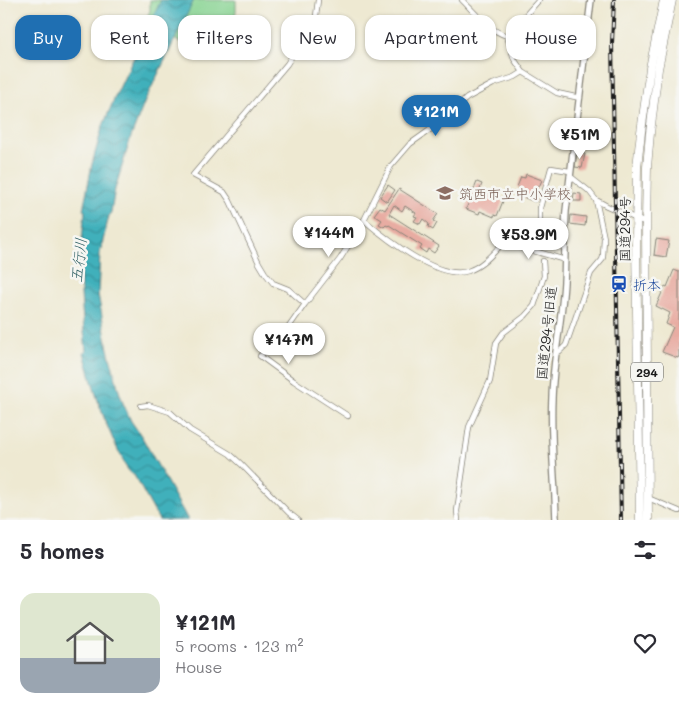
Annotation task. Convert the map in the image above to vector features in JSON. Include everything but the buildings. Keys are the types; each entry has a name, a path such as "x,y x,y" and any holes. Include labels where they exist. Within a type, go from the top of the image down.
{"highway":[{"name":"国道294号","path":"640,520 636,219 638,167 650,68 664,0"},
{"name":"国道294号","path":"648,520 647,166 652,109 672,0"}],"street":[{"path":"305,304 288,289 273,283 265,273 224,192 193,175 287,64 316,16 318,0"},
{"path":"462,0 490,28 506,36"},
{"path":"526,15 539,0"},
{"name":"国道294号旧道","path":"556,520 552,414 553,382 563,296 564,231 591,0"},
{"path":"515,60 523,72 557,93 580,98"},
{"path":"348,416 294,381 260,356 286,331 340,259 364,220 391,166 410,144 434,127 467,98 493,84 515,77 523,72"},
{"path":"540,246 540,208 552,168 570,173 596,200 604,238 603,257 591,273 566,344 557,353"},
{"path":"596,200 646,223"},
{"path":"364,220 400,248 449,272 467,272 481,266 504,242 565,260"},
{"path":"458,520 457,511 470,427 490,381 496,343 503,333 525,316 534,306 544,276 543,261"},
{"path":"141,406 148,405 170,412 190,430 230,454 298,520"},
{"path":"648,498 679,511"}],"green space":[{"path":"150,0 236,0 235,15 178,15 178,41 168,36 168,15 148,15 150,11"}],"water":[{"path":"161,0 194,0 187,15 178,15 178,33 168,54 168,15 154,15"},
{"path":"133,60 165,60 145,101 131,137 115,189 100,253 98,294 108,349 123,403 131,421 142,437 188,520 159,520 134,475 126,467 109,431 84,352 86,351 80,283 85,211 83,210 92,164 102,128"}],"tunnel":[{"path":"540,246 543,261"}],"railway":[{"path":"614,0 612,43 621,520"}],"place":[{"name":"筑西市立中小学校","path":"445,193"},
{"name":"折本","path":"619,284"}],"water label":[{"name":"五行川","path":"78,260"}]}
